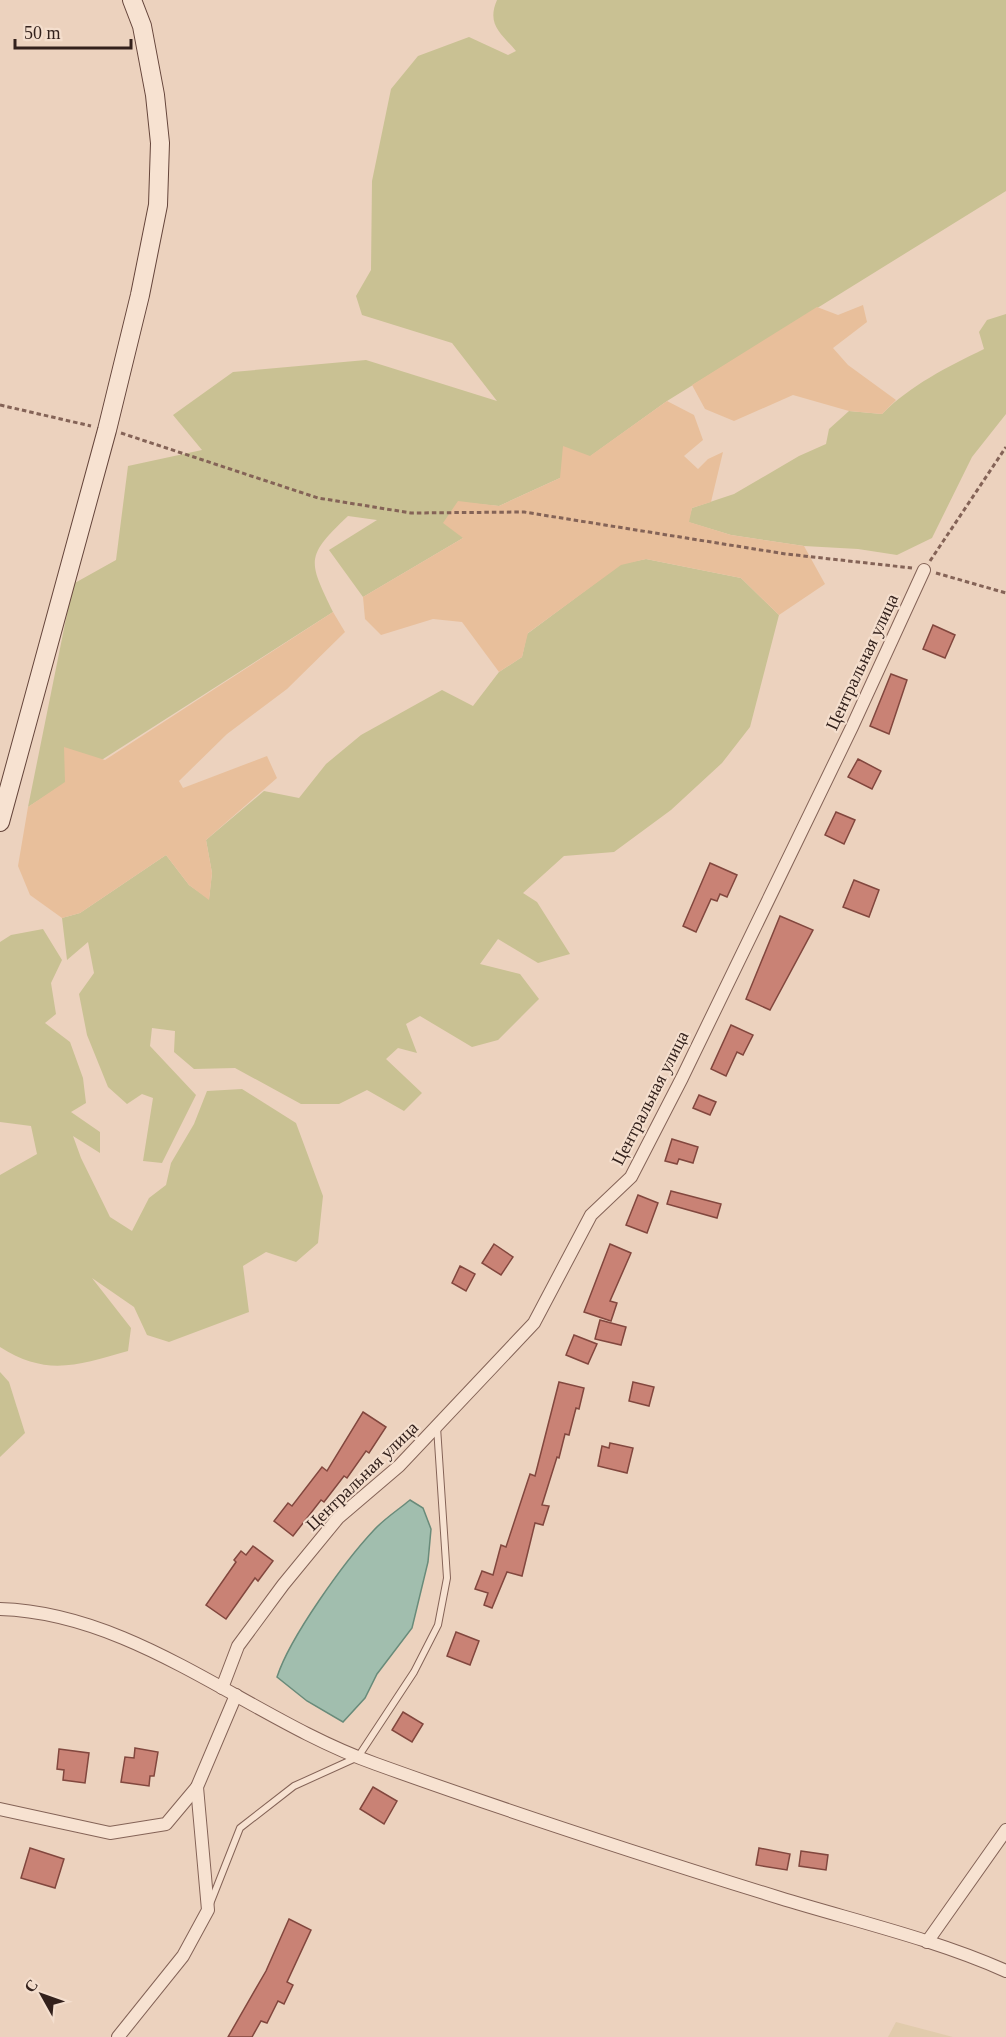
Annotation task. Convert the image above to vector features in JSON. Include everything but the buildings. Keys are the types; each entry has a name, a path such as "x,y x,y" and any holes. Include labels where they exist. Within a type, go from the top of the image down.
{"main road":[{"path":"0,822 107,429 140,295 158,205 160,143 155,95 142,26 132,0"}],"street":[{"name":"Центральная улица","path":"222,1688 238,1646 283,1585 338,1518 399,1466 534,1323 591,1215 631,1177 682,1078 852,727 924,570"},
{"path":"0,1609 66,1620 141,1644 313,1739 357,1757 693,1871 927,1942 1006,1971"},
{"path":"0,1809 110,1833 166,1824 197,1787 236,1695"},
{"path":"120,2036 183,1956 208,1910 197,1787"},
{"path":"927,1942 1006,1830"}],"lane":[{"path":"208,1910 240,1828 294,1786 357,1757 414,1672 438,1625 447,1578 437,1427"}],"path":[{"path":"0,405 107,429 318,498 411,513 524,512 786,554 924,570 1006,593"},
{"path":"924,570 1006,447"}],"shaded area":[{"path":"497,0 1006,0 1006,191 667,401 560,478 499,506 458,502 463,538 363,597 329,550 377,520 348,516 324,541 315,560 315,570 333,612 28,807 73,584 116,560 128,466 202,450 173,415 233,372 366,360 497,401 452,343 362,315 356,296 371,270 372,181 391,89 418,56 469,37 508,55 516,51 494,23 493,16"},
{"path":"1006,314 1006,414 972,457 932,538 897,555 858,549 804,546 731,535 688,522 692,508 734,494 799,456 826,444 829,429 849,411 882,414 917,385 984,349 979,332 987,320"},
{"path":"646,559 741,578 779,615 750,727 722,763 671,810 614,852 564,856 523,893 537,902 570,954 538,963 498,939 480,964 520,974 539,999 498,1040 472,1047 420,1016 406,1024 417,1053 398,1048 386,1059 422,1093 404,1111 367,1090 339,1104 301,1104 235,1068 194,1069 174,1052 175,1031 152,1028 150,1046 196,1095 162,1163 143,1161 153,1098 142,1094 127,1104 108,1087 87,1035 79,994 94,973 88,942 67,960 62,918 80,913 166,855 189,885 209,899 212,873 206,840 264,791 299,798 326,764 361,735 442,690 473,706 499,672 522,657 527,634 621,564"},
{"path":"43,929 62,960 51,983 56,1014 45,1023 70,1042 83,1078 86,1103 71,1112 100,1132 100,1153 73,1136 81,1158 110,1217 132,1231 149,1198 166,1185 171,1163 194,1124 207,1091 242,1089 296,1123 323,1196 318,1243 296,1262 266,1252 243,1266 249,1312 169,1342 147,1335 134,1307 92,1278 131,1328 128,1351 63,1366 33,1362 0,1347 0,1175 37,1154 31,1126 0,1122 0,942 11,935"},
{"path":"0,1372 9,1382 25,1433 0,1457"},
{"path":"410,1500 423,1508 431,1529 428,1562 412,1628 377,1674 365,1698 343,1722 307,1701 277,1677 305,1621 348,1561 374,1530"},
{"path":"896,2022 953,2037 888,2037"}],"sand":[{"path":"863,305 867,322 833,348 848,365 896,400 882,414 849,411 793,395 734,421 705,409 692,385 817,307 838,315"},
{"path":"667,401 694,415 703,440 684,456 698,469 708,459 723,452 711,502 692,508 689,522 731,535 804,546 825,584 779,615 741,578 646,559 621,565 528,633 522,657 499,672 462,622 433,619 381,635 365,619 363,597 463,538 443,523 458,501 499,506 560,478 563,446 590,456"},
{"path":"333,612 345,632 287,689 227,734 179,781 183,788 267,756 277,778 206,840 212,873 209,900 189,885 166,855 80,913 62,918 30,895 18,866 28,807 65,782 64,747 105,760"}]}
